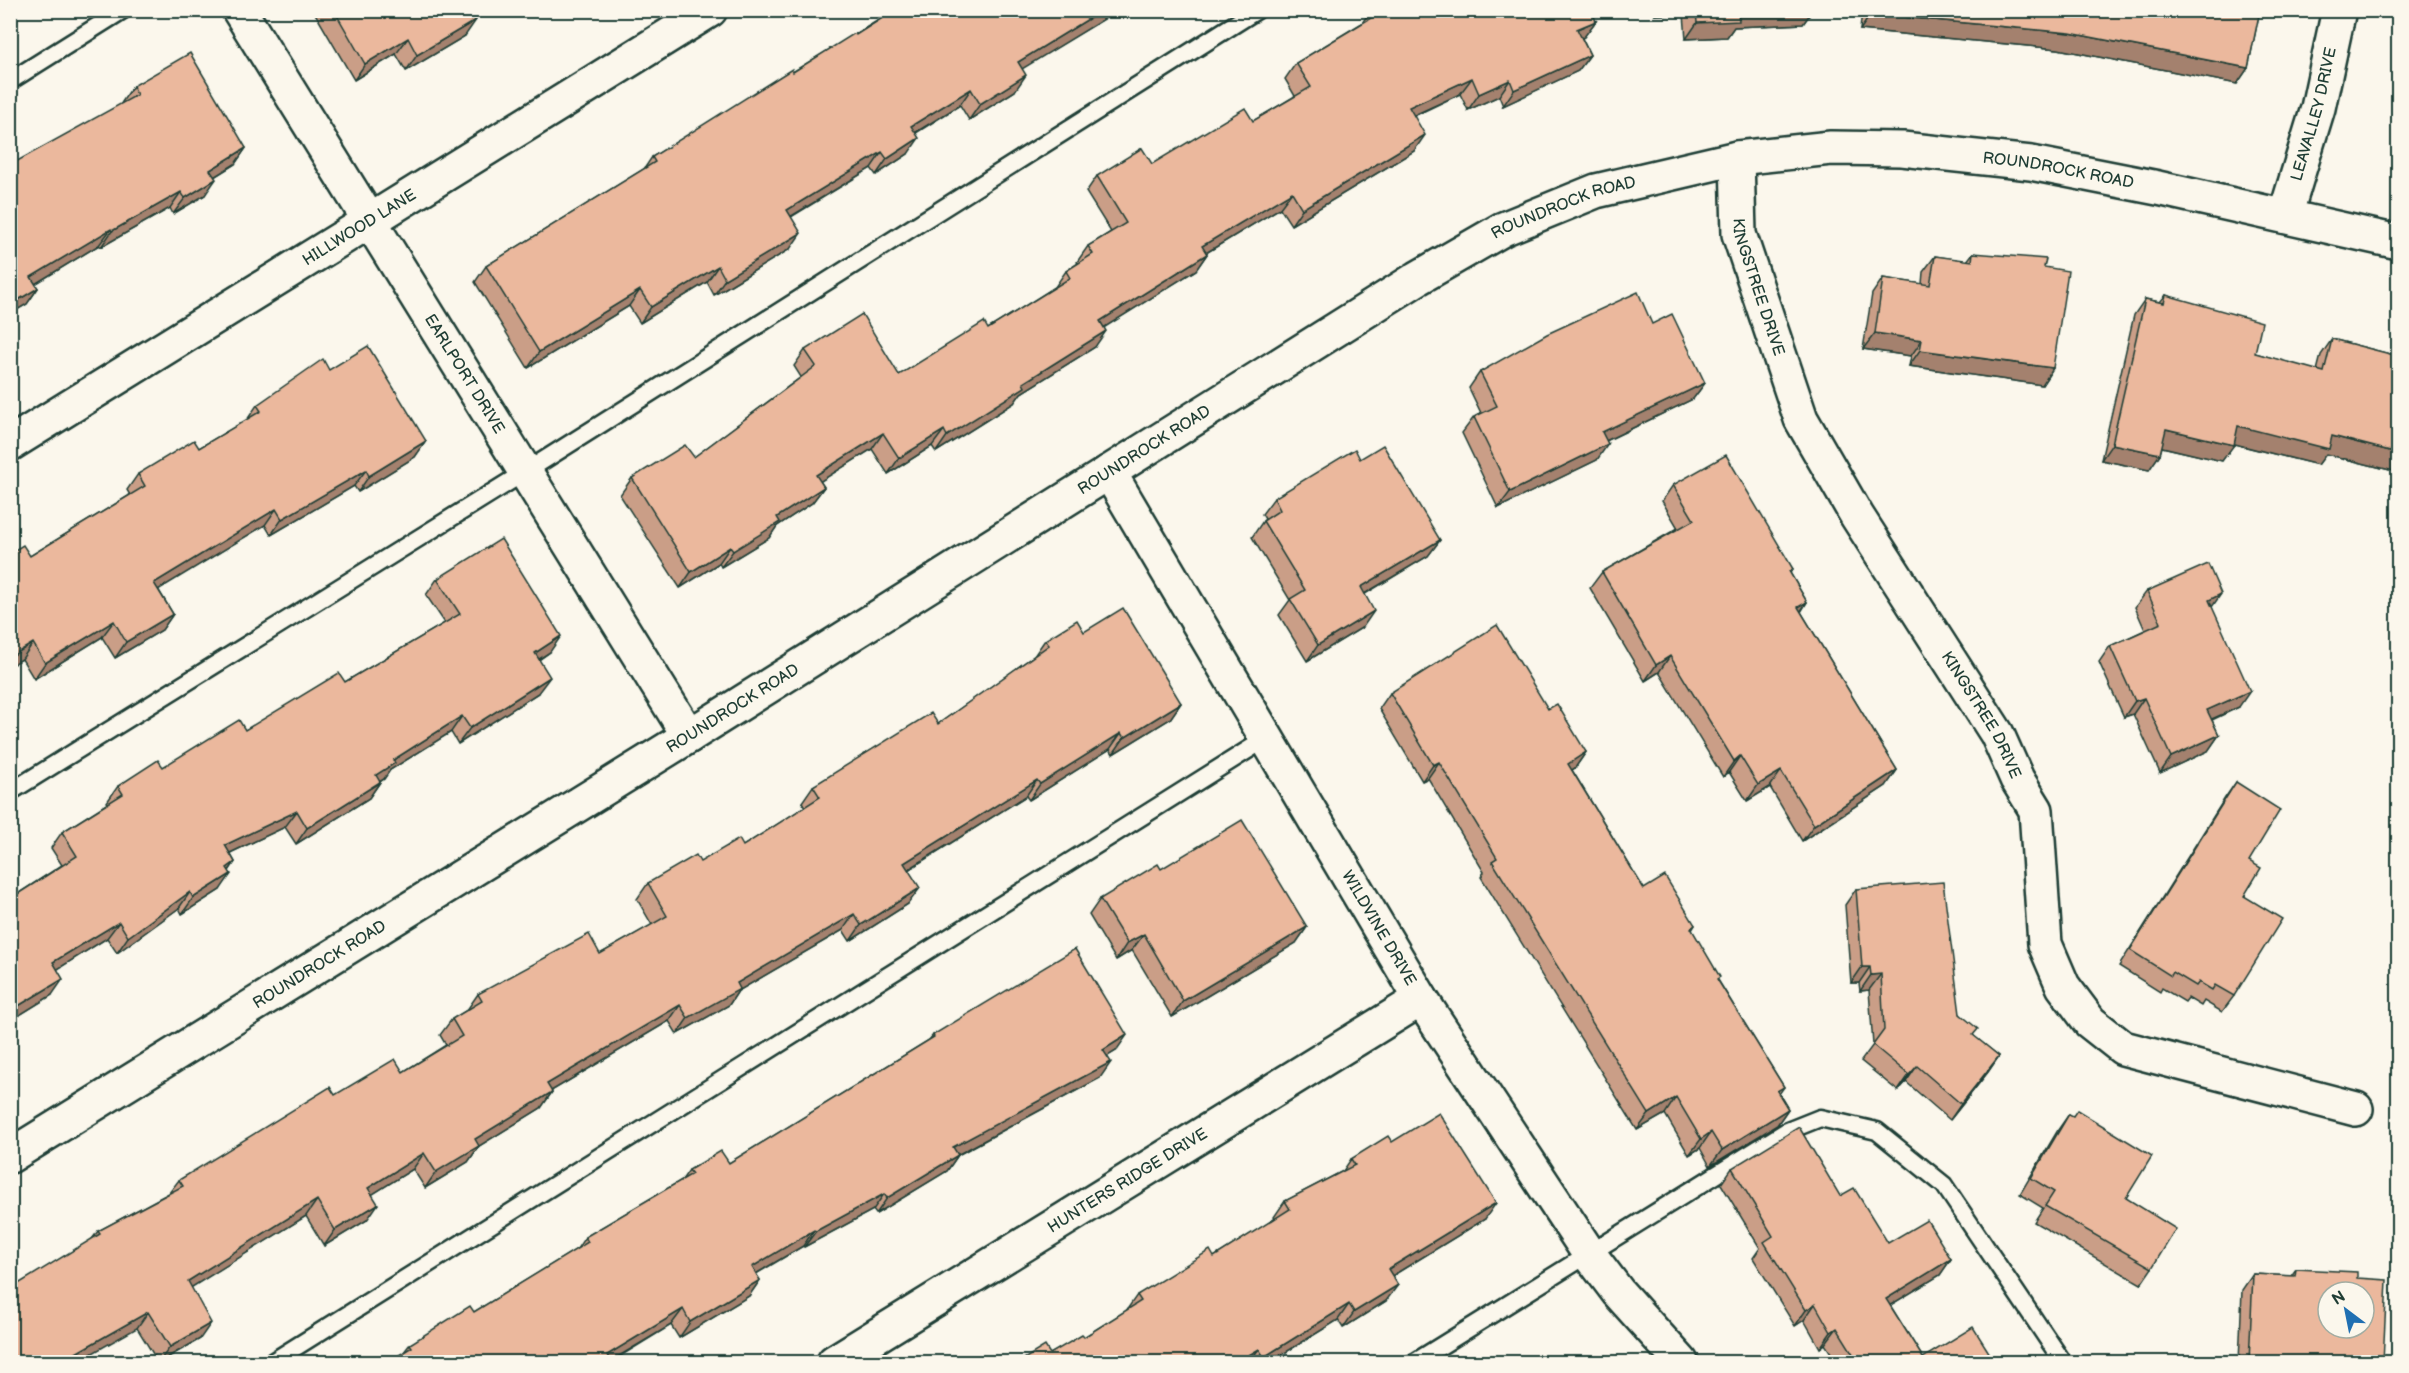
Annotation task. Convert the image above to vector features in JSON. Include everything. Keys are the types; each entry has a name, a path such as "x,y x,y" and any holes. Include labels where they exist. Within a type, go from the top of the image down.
{"street":[{"name":"EARLPORT DRIVE","path":"239,10 689,736"},
{"name":"HILLWOOD LANE","path":"10,444 710,10"},
{"name":"LEAVALLEY DRIVE","path":"2285,216 2318,108 2339,10"},
{"name":"ROUNDROCK ROAD","path":"10,1156 689,736 1418,279 1503,229 1596,191 1737,158 1831,148 1914,150 2031,163 2158,188 2398,242"},
{"name":"KINGSTREE DRIVE","path":"1737,158 1739,234 1801,419 1857,516 1997,734 2017,779 2036,810 2045,944 2063,986 2090,1022 2123,1048 2356,1109"},
{"name":"WILDVINE DRIVE","path":"1109,472 1421,999 1590,1255 1618,1292 1681,1362"},
{"name":"HUNTERS RIDGE DRIVE","path":"834,1362 1421,999"}],"lane":[{"path":"10,81 123,10"},
{"path":"10,792 525,472 1257,10"},
{"path":"272,1362 1267,738"},
{"path":"1415,1362 1785,1132 1820,1118 1877,1131 1944,1185 2063,1362"}],"building":[{"path":"334,10 470,10 476,20 417,55 408,38 365,64"},
{"path":"895,10 1103,10 1018,62 1026,75 980,104 971,89 911,126 919,138 887,159 882,152 787,210 801,233 725,279 718,266 651,307 640,290 539,352 486,266 655,162 652,157 792,69 793,72"},
{"path":"1374,10 1591,10 1596,21 1577,29 1590,55 1514,90 1510,80 1479,94 1472,78 1409,107 1425,135 1302,209 1292,192 1202,246 1207,254 1100,321 1106,331 1023,383 1025,387 947,436 944,430 899,458 883,433 816,475 824,487 777,517 780,522 733,551 730,547 691,572 632,478 685,445 694,457 816,366 805,350 862,314 899,375 984,322 988,329 1070,278 1066,271 1093,254 1088,246 1126,223 1097,176 1142,148 1152,164 1245,108 1253,121 1311,87 1296,63 1376,15"},
{"path":"1696,10 1763,10 1738,12 1739,21 1697,23"},
{"path":"1872,10 2260,10 2248,68 2070,33 1871,14"},
{"path":"190,53 246,148 210,170 216,179 185,198 181,192 112,231 111,229 31,277 38,288 10,305 10,165 137,95 133,86"},
{"path":"1973,253 2046,259 2044,267 2068,271 2053,368 1920,350 1922,340 1875,333 1883,278 1930,285 1935,256 1972,261"},
{"path":"1638,292 1652,324 1672,314 1705,383 1602,432 1608,444 1510,492 1474,417 1497,406 1480,372 1547,334"},
{"path":"2166,295 2262,322 2255,353 2324,372 2332,339 2398,356 2398,453 2332,436 2329,449 2238,426 2234,445 2166,429 2160,454 2112,444 2145,299 2164,303"},
{"path":"368,346 426,441 369,476 366,470 282,519 276,509 154,583 173,614 126,642 114,621 45,663 33,643 10,657 10,553 23,545 30,556 145,486 138,474 194,440 199,448 261,411 257,405 323,359 329,370"},
{"path":"1383,445 1440,540 1361,587 1374,611 1318,645 1290,599 1305,590 1263,521 1280,510 1274,498 1355,449 1360,459"},
{"path":"1726,455 1793,569 1789,571 1807,602 1798,607 1897,770 1814,825 1781,771 1758,785 1740,756 1734,761 1670,656 1656,665 1602,572 1694,520 1673,485"},
{"path":"501,539 561,636 535,653 550,677 470,728 462,716 393,760 395,763 376,775 380,782 307,828 297,811 225,845 235,862 227,868 231,874 193,898 190,892 128,937 119,922 53,962 63,979 10,1011 10,894 13,897 77,856 62,832 123,794 118,786 158,760 163,767 239,720 245,730 339,673 345,682 460,614 437,579"},
{"path":"2208,564 2221,594 2209,600 2250,691 2207,710 2219,735 2171,757 2144,698 2135,701 2110,646 2161,623 2147,591"},
{"path":"1123,608 1181,703 1124,738 1121,733 1040,784 1037,780 904,863 920,888 861,925 854,914 737,983 740,989 688,1018 680,1005 547,1084 552,1092 475,1139 479,1146 436,1172 424,1153 368,1188 378,1204 335,1230 317,1200 188,1281 211,1323 170,1347 148,1312 60,1362 10,1362 10,1289 100,1234 98,1231 183,1186 179,1180 330,1087 335,1095 395,1059 403,1072 462,1036 452,1019 482,1001 478,994 589,934 600,954 667,916 648,883 696,855 700,862 739,839 743,846 820,797 813,786 931,713 938,724 1049,645 1045,640 1077,620 1084,632"},
{"path":"1497,625 1548,709 1557,704 1586,752 1568,764 1644,889 1665,876 1695,925 1691,928 1720,977 1717,979 1784,1087 1777,1091 1788,1109 1722,1150 1711,1132 1701,1139 1676,1097 1649,1114 1492,861 1497,858 1439,762 1433,765 1390,693"},
{"path":"2236,782 2280,810 2249,861 2261,868 2244,896 2282,919 2234,996 2215,985 2212,990 2199,982 2196,986 2173,972 2171,976 2130,950"},
{"path":"1242,820 1307,927 1183,1001 1144,934 1127,943 1100,899 1158,864 1161,869"},
{"path":"1943,882 1960,1014 1978,1029 1973,1035 1999,1056 1961,1104 1917,1066 1909,1075 1873,1045 1884,1030 1881,974 1871,975 1870,967 1862,967 1856,889"},
{"path":"1075,949 1127,1035 1103,1050 1111,1062 953,1147 958,1155 887,1198 884,1194 816,1231 814,1230 752,1267 760,1280 690,1322 683,1309 607,1355 611,1362 388,1362 412,1347 410,1344 470,1306 474,1312 588,1242 585,1237 692,1174 689,1170 721,1151 729,1163"},
{"path":"2077,1110 2152,1156 2126,1198 2176,1229 2152,1268 2045,1206 2054,1192 2031,1178 2069,1114 2073,1116"},
{"path":"1439,1113 1496,1203 1388,1269 1398,1285 1354,1312 1349,1304 1264,1357 1259,1349 1237,1362 1019,1362 1045,1346 1050,1354 1082,1335 1084,1337 1141,1301 1137,1295 1210,1250 1214,1257 1290,1209 1285,1201 1355,1165 1351,1159 1388,1136 1392,1142"},
{"path":"1799,1127 1840,1196 1854,1188 1888,1243 1927,1220 1951,1259 1886,1299 1923,1358 1973,1327 1995,1362 1858,1362 1837,1328 1831,1332 1815,1304 1806,1310 1764,1242 1773,1236 1732,1168"},
{"path":"2296,1269 2357,1272 2357,1278 2387,1280 2383,1362 2249,1362 2253,1274 2295,1276"},
{"path":"1498,1356 1502,1362 1487,1362"}]}
